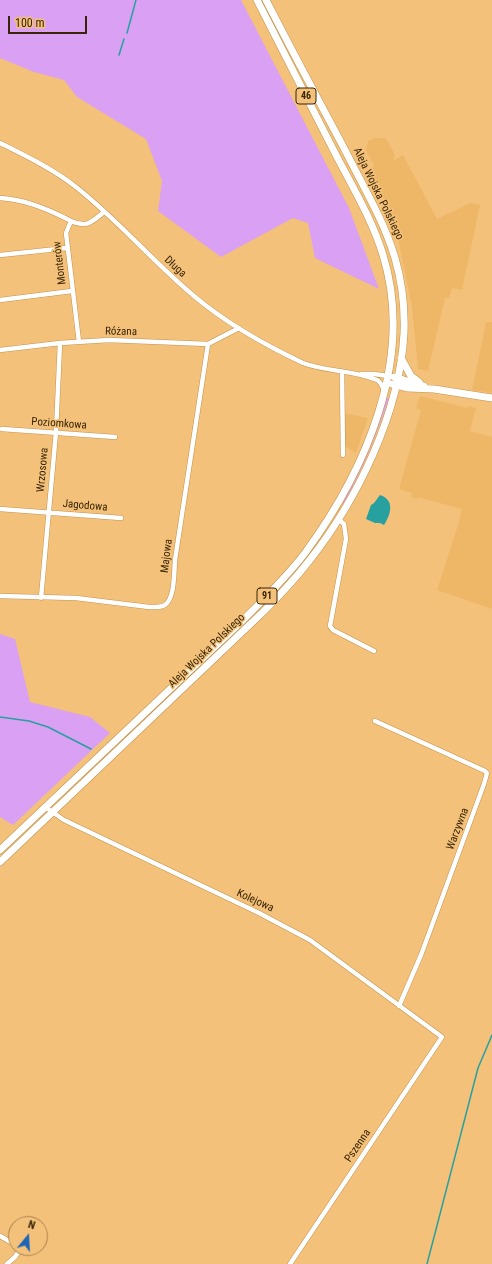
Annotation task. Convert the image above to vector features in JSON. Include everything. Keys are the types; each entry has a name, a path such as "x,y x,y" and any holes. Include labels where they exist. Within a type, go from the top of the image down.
{"main road":[{"name":"Aleja Wojska Polskiego","path":"0,850 260,603 300,559 331,514 355,472 369,438 386,383 391,351 392,309 390,283 383,255 366,212 257,0"},
{"name":"Aleja Wojska Polskiego","path":"0,862 264,612 285,590 310,560 338,519 356,489 370,462 385,420 397,381 404,333 401,283 392,248 373,205 266,0"},
{"path":"401,358 413,378 434,389"},
{"path":"386,383 397,381 434,389 492,398"}],"street":[{"name":"Długa","path":"0,143 56,173 76,186 190,293 216,314 303,363 356,374 377,380 382,384 386,383"},
{"path":"0,198 29,204 83,225 95,220 104,212"},
{"name":"Monterów","path":"71,221 66,233 79,342"},
{"path":"0,255 67,248"},
{"path":"0,300 72,291"},
{"name":"Różana","path":"0,350 60,343 109,340 208,344 239,328"},
{"name":"Wrzosowa","path":"41,598 56,432 60,343"},
{"name":"Majowa","path":"0,596 76,598 149,607 160,607 166,604 173,592 175,560 208,344"},
{"path":"342,372 343,455"},
{"name":"Długa","path":"356,374 374,374 386,383"},
{"name":"Poziomkowa","path":"2,429 115,437"},
{"name":"Jagodowa","path":"0,509 121,518"},
{"path":"338,519 344,524 346,539 330,626 333,630 374,651"},
{"name":"Warzywna","path":"375,721 487,773 420,955 399,1006"},
{"name":"Kolejowa","path":"45,807 64,820 259,913 310,940 442,1037"},
{"name":"Pszenna","path":"290,1264 442,1037"},
{"path":"7,1264 16,1256"}],"shaded area":[{"path":"0,0 241,0 349,208 379,289 315,258 308,223 293,218 221,257 158,211 162,181 146,139 77,97 64,80 34,72 0,58"},
{"path":"375,138 386,138 395,155 393,161 403,155 437,219 470,203 480,205 462,290 452,288 449,298 445,298 428,371 418,369 412,306 398,239 399,228 370,172 374,165 366,151 368,141"},
{"path":"486,322 492,322 492,393 472,390"},
{"path":"420,396 467,408 468,406 476,408 470,431 492,437 492,609 437,590 462,509 417,497 417,499 411,497 412,493 399,489 421,410 416,408"},
{"path":"385,397 389,398 369,452 344,503 342,502 352,484"},
{"path":"344,413 368,418 356,453 345,446"},
{"path":"0,634 15,639 30,702 90,717 110,733 13,825 0,817"}],"water":[{"path":"380,495 385,497 390,504 390,512 384,525 366,519 371,505"}],"waterway":[{"path":"127,33 136,0"},
{"path":"119,55 124,39"},
{"path":"0,717 29,721 48,727 91,749"},
{"path":"427,1264 478,1068 492,1035"}]}
